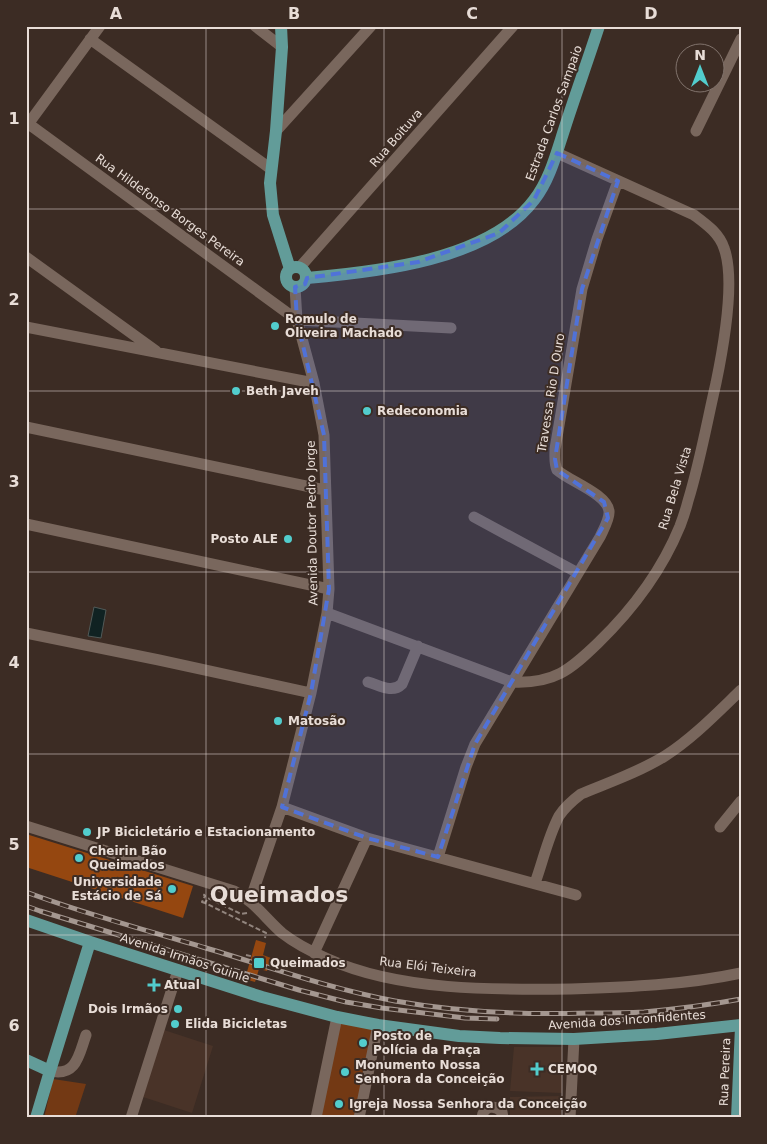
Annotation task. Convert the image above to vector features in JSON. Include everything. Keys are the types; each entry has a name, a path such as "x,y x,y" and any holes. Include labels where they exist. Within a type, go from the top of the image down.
{"main road":[{"name":"Avenida Doutor Pedro Jorge","path":"281,26 282,47 270,183 273,215 295,268 305,272 307,278"},
{"name":"Estrada Carlos Sampaio","path":"307,278 368,272 438,257 471,246 499,232 520,216 534,200 544,184 599,26"},
{"name":"Avenida Doutor Pedro Jorge","path":"295,268 286,276 286,280 291,286 295,287"},
{"path":"295,287 303,285 307,278"},
{"name":"Avenida Irmãos Guinle","path":"26,920 262,997 337,1017"},
{"path":"36,1118 90,942"},
{"name":"Avenida dos Inconfidentes","path":"337,1017 378,1025 467,1036 500,1038 574,1039 741,1026"},
{"name":"Rua Pereira","path":"737,1118 741,1026"},
{"path":"26,1060 50,1071"}],"street":[{"path":"27,124 100,26"},
{"path":"255,26 282,47"},
{"path":"276,131 371,26"},
{"name":"Rua Boituva","path":"295,268 513,26"},
{"path":"90,39 271,169"},
{"path":"696,131 741,39"},
{"name":"Rua Hildefonso Borges Pereira","path":"27,124 297,320"},
{"name":"Rua Bela Vista","path":"327,613 512,682 526,683 539,681 552,678 577,663 613,628 637,601 661,565 672,544 681,524 699,466 722,353 729,280 724,248 712,229 694,215 556,153"},
{"name":"Travessa Rio D Ouro","path":"438,857 470,755 481,732 600,537 608,518 609,511 604,502 557,470 555,466 556,449 582,289 597,239 618,181"},
{"path":"26,257 160,354"},
{"name":"Avenida Doutor Pedro Jorge","path":"250,901 282,807 311,693 327,613 324,435 314,383 297,320 295,287"},
{"path":"297,320 451,328"},
{"path":"26,326 314,383"},
{"path":"26,427 325,490"},
{"path":"474,517 578,573"},
{"path":"26,524 328,589"},
{"path":"26,633 311,693"},
{"path":"368,682 397,689 402,684 418,646"},
{"path":"535,883 559,816 573,800 581,794 628,775 665,756 687,740 741,690"},
{"path":"720,827 741,801"},
{"path":"282,807 367,838 576,895"},
{"name":"Rua Elói Teixeira","path":"26,826 213,884 241,895 250,901 281,932 314,953 348,967 383,977 477,988 536,989 630,987 741,973"},
{"path":"314,953 367,838"},
{"path":"131,1118 178,970"},
{"path":"316,1118 337,1017"},
{"path":"359,1118 378,1025"},
{"path":"50,1071 63,1072 70,1070 76,1063 86,1034"},
{"path":"570,1118 574,1039"},
{"path":"482,1118 482,1113 485,1109 494,1107 502,1112 503,1118"}],"path":[{"path":"204,895 206,896 202,902 266,933 264,938"},
{"path":"205,903 208,898 241,914"},
{"path":"246,955 258,958"}],"highlighted area":[{"path":"557,153 618,181 582,289 555,459 557,470 604,502 608,518 475,744 438,857 367,838 282,807 311,693 329,589 324,435 297,320 295,287 305,284 307,278 418,262 499,233 534,200"}],"shaded area":[{"path":"94,607 106,610 101,638 88,636"},
{"path":"337,1017 378,1025 359,1118 316,1118"},
{"path":"164,1030 213,1046 192,1113 143,1097"},
{"name":"CEMOQ","path":"514,1047 562,1047 562,1093 510,1091"},
{"path":"53,1079 86,1084 75,1118 44,1118"},
{"path":"561,1096 561,1118 510,1118 510,1097"}],"building":[{"path":"26,834 193,886 183,918 26,867"},
{"name":"Queimados","path":"256,940 266,943 263,955 271,958 267,971 259,969 255,982 245,979"}],"railway":[{"path":"26,892 93,915 324,984 371,996 419,1005 515,1013 623,1013 680,1008 741,999"},
{"path":"26,906 299,990 346,1002 465,1018 497,1019"},
{"path":"614,1020 667,1016"}],"place":[{"name":"Romulo de Oliveira Machado","path":"275,326"},
{"name":"Beth Javeh","path":"236,391"},
{"name":"Redeconomia","path":"367,411"},
{"name":"Posto ALE","path":"288,539"},
{"name":"Matosão","path":"278,721"},
{"name":"JP Bicicletário e Estacionamento","path":"87,832"},
{"name":"Cheirin Bão Queimados","path":"79,858"},
{"name":"Universidade Estácio de Sá","path":"172,889"},
{"name":"Queimados","path":"259,963"},
{"name":"Atual","path":"154,985"},
{"name":"Dois Irmãos","path":"178,1009"},
{"name":"Elida Bicicletas","path":"175,1024"},
{"name":"Posto de Polícia da Praça","path":"363,1043"},
{"name":"CEMOQ","path":"537,1069"},
{"name":"Monumento Nossa Senhora da Conceição","path":"345,1072"},
{"name":"Igreja Nossa Senhora da Conceição","path":"339,1104"}],"district":[{"name":"Queimados","path":"279,894"}]}
